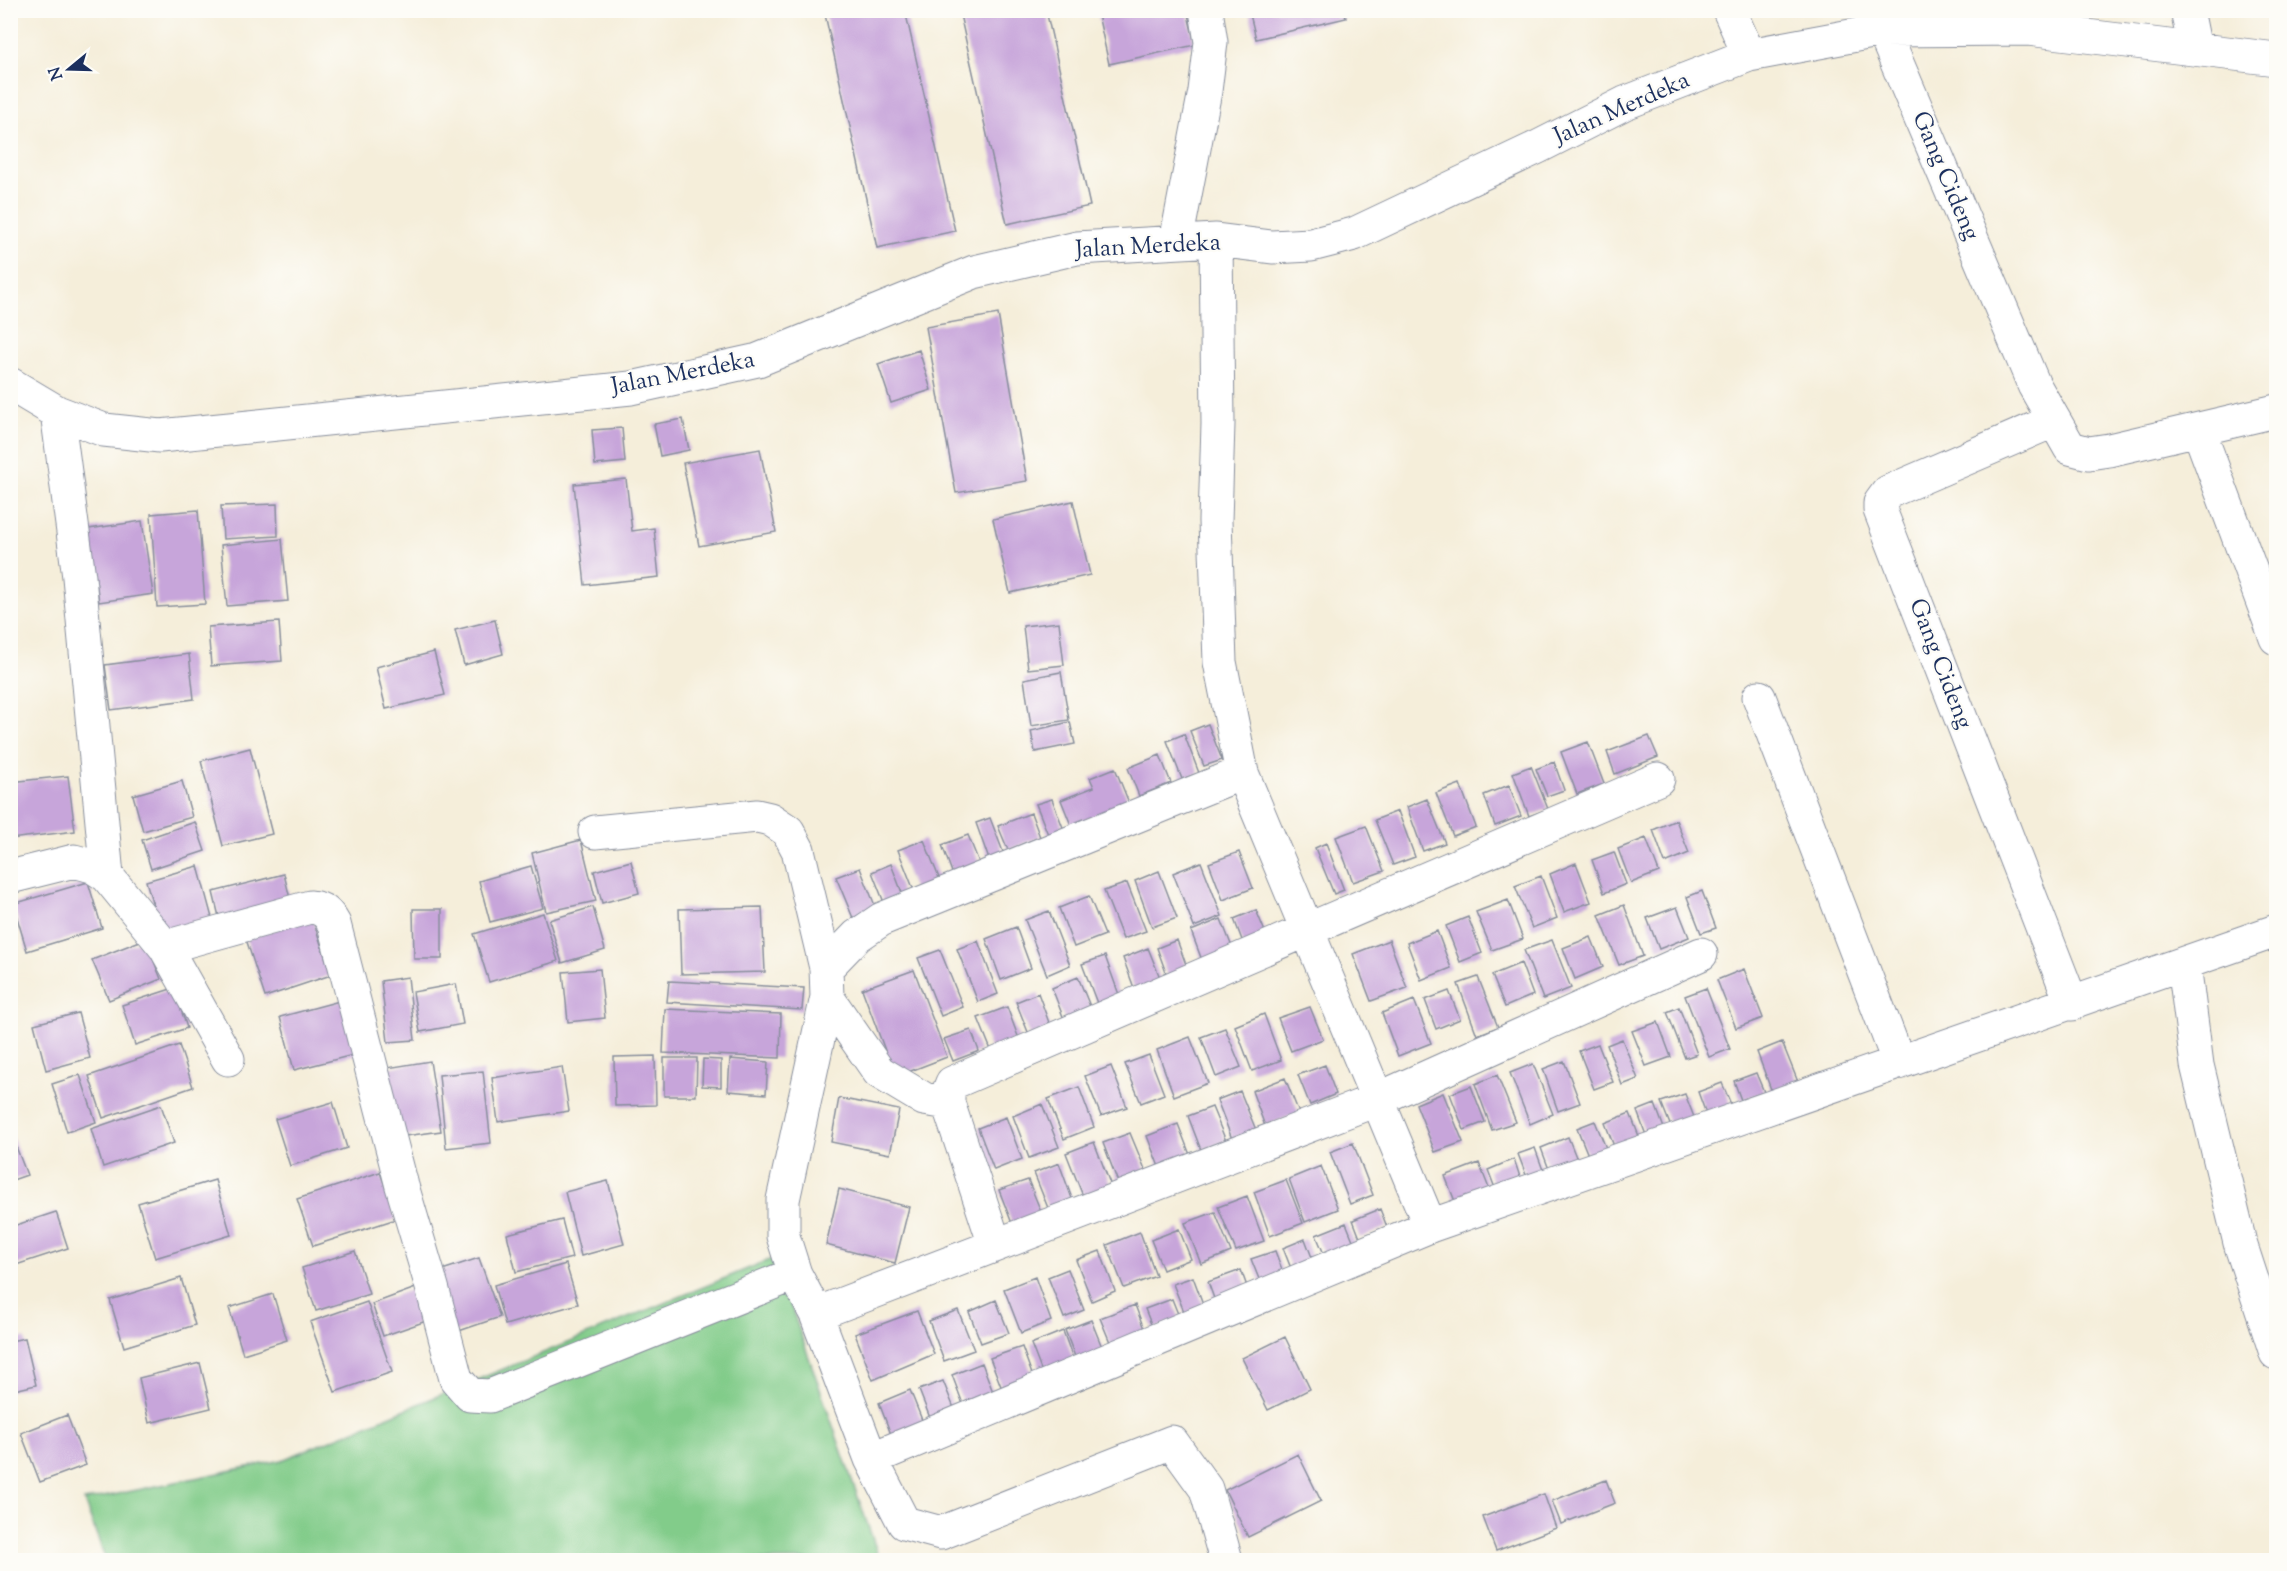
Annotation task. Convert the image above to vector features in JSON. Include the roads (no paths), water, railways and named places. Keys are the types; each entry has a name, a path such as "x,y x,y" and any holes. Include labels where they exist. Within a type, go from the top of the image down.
{"street":[{"path":"1176,242 1205,91 1211,42 1206,10"},
{"path":"1729,10 1749,55"},
{"path":"2187,10 2195,49"},
{"name":"Jalan Merdeka","path":"10,384 57,412 104,430 160,436 631,388 758,360 974,272 1077,248 1216,240 1272,247 1311,245 1354,234 1625,103 1749,55 1883,30 2010,20 2028,29 2277,59"},
{"name":"Gang Cideng","path":"1883,30 2034,385 2070,448 2089,453 2109,450 2199,431 2277,411"},
{"path":"1216,240 1218,424 1215,521 1220,662 1242,773 1430,1226"},
{"path":"57,412 79,577 107,876"},
{"name":"Gang Cideng","path":"2053,421 1888,492 1880,503 1880,510 2072,1004"},
{"path":"2199,431 2277,638"},
{"path":"1759,697 1899,1063"},
{"path":"1226,1560 1206,1489 1172,1442 941,1533 904,1523 871,1460 816,1314 795,1274 783,1236 783,1200 827,982 857,936 882,919 1242,773"},
{"path":"995,1245 948,1103 948,1093 952,1083 1658,778"},
{"path":"595,832 757,816 770,819 788,831 798,850 827,982 879,1072 924,1099 948,1103"},
{"path":"10,878 74,861 92,866 107,876 165,947 228,1059"},
{"path":"165,947 310,907 320,908 328,914 334,924 402,1186 456,1379 470,1395 490,1396 795,1274"},
{"path":"871,1460 1430,1226 2277,931"},
{"path":"816,1314 1376,1100 1701,954"},
{"path":"2184,964 2197,1065 2240,1243 2277,1353"}]}
